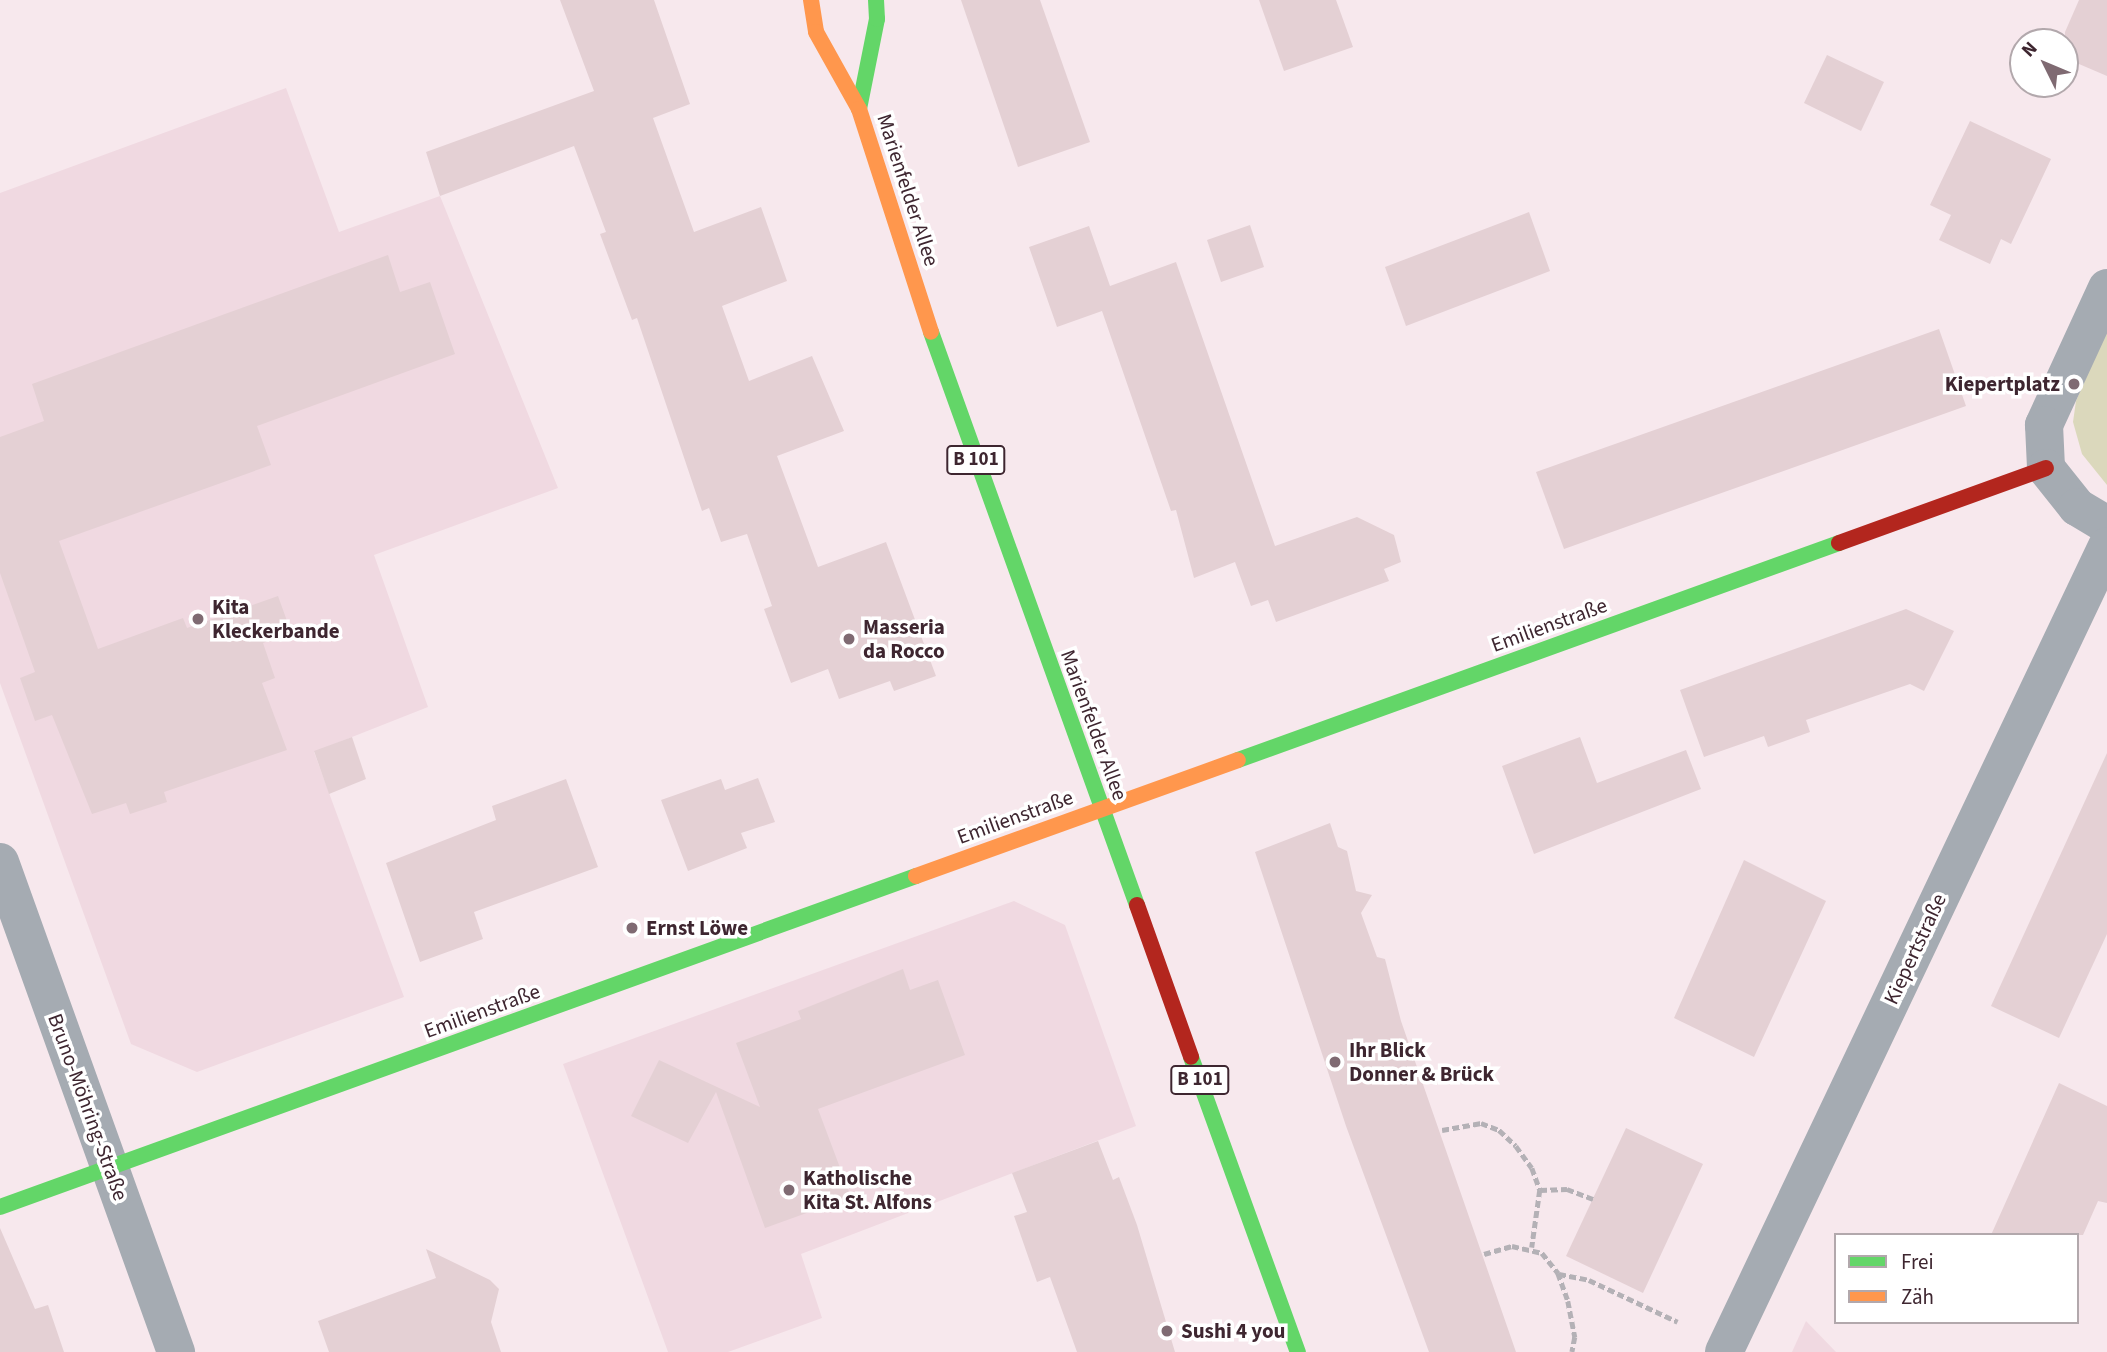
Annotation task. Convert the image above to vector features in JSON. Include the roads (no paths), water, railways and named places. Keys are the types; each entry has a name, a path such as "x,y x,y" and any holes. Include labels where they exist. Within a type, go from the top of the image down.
{"street":[{"name":"Marienfelder Allee","path":"811,0 816,32 859,109 938,355 1298,1352"},
{"name":"Marienfelder Allee","path":"859,109 877,19 876,0"},
{"path":"2107,288 2044,425 2046,468 2077,507 2107,525"},
{"name":"Emilienstraße","path":"0,1207 2046,468"},
{"name":"Kiepertstraße","path":"1724,1352 2107,546"},
{"name":"Bruno-Möhring-Straße","path":"0,862 176,1352"}],"place":[{"name":"Kiepertplatz","path":"2074,384"},
{"name":"Kita Kleckerbande","path":"198,619"},
{"name":"Masseria da Rocco","path":"849,639"},
{"name":"Ernst Löwe","path":"632,928"},
{"name":"Ihr Blick Donner & Brück","path":"1335,1062"},
{"name":"Katholische Kita St. Alfons","path":"789,1190"},
{"name":"Sushi 4 you","path":"1167,1331"}]}
